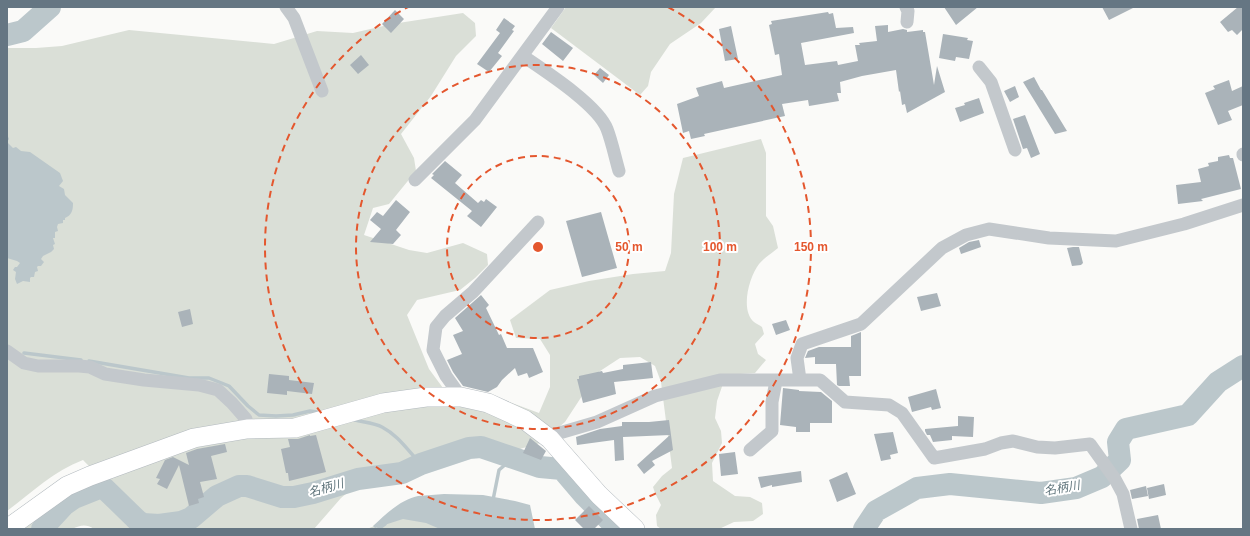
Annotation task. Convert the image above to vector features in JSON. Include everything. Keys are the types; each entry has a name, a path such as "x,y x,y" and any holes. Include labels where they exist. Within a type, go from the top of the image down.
{"street":[{"path":"286,7 294,18 322,91"},
{"path":"415,180 476,120 558,7"},
{"path":"906,7 908,11 907,22"},
{"path":"523,56 593,109 607,128 618,171"},
{"path":"980,67 991,82 1015,150"},
{"path":"800,380 797,358 802,344 861,324 942,248 966,235 989,230 1048,238 1116,241 1184,224 1243,205"},
{"path":"461,397 446,376 434,350 436,327 445,316 473,292 538,222"},
{"path":"7,351 24,363 38,366 90,367 105,374 144,380 199,384 218,390 246,419 247,429"},
{"path":"550,439 556,434 597,422 655,396 720,380 820,380 844,402 888,405 902,414 934,458 985,449 1013,440 1037,447 1055,448 1090,444 1109,469 1123,494 1131,529"},
{"path":"750,450 772,431 772,402 776,381"},
{"path":"7,529 67,486 90,476 194,438 247,429 295,428 382,403 426,397 461,397 488,403 525,420 550,439 599,495 635,529"}],"shaded area":[{"path":"566,7 716,7 701,23 670,44 651,72 648,86 640,95 551,28"},
{"path":"463,13 475,23 476,36 456,56 431,96 401,134 414,158 416,171 389,204 373,208 364,235 409,250 427,253 463,243 487,254 488,265 460,290 417,300 407,315 429,369 443,388 490,395 539,413 550,387 550,355 540,339 516,338 510,320 550,290 589,281 633,274 665,271 671,253 674,194 683,158 761,139 766,153 766,216 773,226 778,248 761,262 755,270 749,285 747,310 754,322 762,327 764,334 755,344 758,354 766,360 755,373 726,375 717,401 715,418 721,431 722,443 712,463 713,481 735,496 750,497 762,503 763,514 753,521 734,522 719,529 661,529 657,526 656,515 661,505 653,487 662,476 672,468 661,382 655,366 640,357 620,358 597,373 565,422 540,443 503,454 393,467 365,478 341,498 314,529 94,529 88,526 83,526 72,529 16,529 70,493 77,492 92,494 108,498 129,507 83,460 53,476 7,511 7,48 62,46 129,30 274,44 317,31 353,33 392,24"},
{"path":"7,142 13,148 16,147 21,151 30,152 60,173 63,181 59,186 64,189 65,195 73,203 71,214 63,220 63,223 58,224 58,231 55,232 55,238 53,238 55,244 53,245 54,249 43,256 41,259 44,262 41,266 37,267 38,271 35,272 34,277 30,278 30,282 23,281 17,284 15,279 16,272 13,270 20,263 7,258"},
{"path":"444,494 483,495 530,505 535,529 440,529 426,523 403,519 375,528 373,526 394,508 411,498"},
{"path":"409,515 444,529 367,529 391,519"}],"building":[{"path":"944,7 978,7 956,25"},
{"path":"1102,7 1135,7 1109,20"},
{"path":"1238,7 1243,7 1243,29 1237,35 1232,30 1228,32 1220,22"},
{"path":"395,10 404,19 391,33 382,24"},
{"path":"828,12 829,14 833,13 836,28 853,27 854,33 801,43 805,65 837,61 838,65 858,61 855,45 860,45 859,43 877,41 875,26 888,25 888,32 903,29 907,30 907,32 923,30 923,32 925,32 934,85 937,66 945,92 907,113 905,104 902,105 896,70 862,76 840,82 841,93 837,93 839,101 809,106 808,100 782,104 785,116 704,134 705,136 691,139 689,131 683,133 677,104 699,96 696,88 722,81 724,88 782,75 779,54 775,55 769,25 772,24 771,21"},
{"path":"504,18 515,26 512,30 514,31 498,53 502,56 489,72 477,64 500,33 496,30"},
{"path":"731,26 738,59 725,61 719,29"},
{"path":"551,32 573,48 563,61 542,44"},
{"path":"943,34 968,38 967,40 973,41 969,59 956,57 955,61 939,58"},
{"path":"361,55 369,65 358,74 350,65"},
{"path":"600,68 609,75 603,83 594,75"},
{"path":"1034,77 1067,131 1055,134 1023,82"},
{"path":"1229,80 1232,91 1243,86 1243,105 1228,111 1232,120 1218,125 1205,93 1215,89 1213,86"},
{"path":"1015,86 1019,97 1010,102 1004,91"},
{"path":"979,98 984,113 960,122 955,108"},
{"path":"1025,115 1040,154 1031,158 1027,148 1023,149 1013,119"},
{"path":"1229,155 1230,158 1233,158 1241,189 1201,199 1203,201 1178,204 1176,185 1201,182 1198,169 1209,166 1208,163 1218,161 1218,157"},
{"path":"445,161 462,175 455,183 478,203 481,200 484,202 486,199 497,207 481,227 467,216 472,211 431,178 434,175 432,174"},
{"path":"396,200 410,212 396,230 401,235 393,244 370,242 381,229 370,220 377,212 383,216"},
{"path":"601,212 617,268 582,277 566,221"},
{"path":"979,240 981,247 961,254 959,248 969,242"},
{"path":"1079,247 1083,263 1081,265 1072,266 1067,248"},
{"path":"937,293 941,306 921,311 917,297"},
{"path":"481,295 489,305 486,308 507,348 533,348 543,372 529,378 527,373 518,376 515,368 497,387 488,392 463,386 447,360 462,354 453,335 463,331 455,318"},
{"path":"190,309 193,324 182,327 178,312"},
{"path":"786,320 790,330 776,335 772,324"},
{"path":"861,332 861,376 849,376 850,386 837,385 836,364 815,364 815,357 805,358 808,351 819,347 851,347 851,336"},
{"path":"651,362 653,378 614,382 616,394 583,403 577,379 579,379 579,376 602,371 603,373 623,369 623,365"},
{"path":"269,374 289,376 289,380 314,383 312,394 287,391 287,395 267,393"},
{"path":"783,388 799,391 821,392 832,401 832,423 810,423 810,432 796,432 796,427 780,425"},
{"path":"936,389 941,408 932,410 931,407 912,412 908,397"},
{"path":"958,416 974,417 973,437 952,436 952,440 933,442 930,435 927,435 925,429 958,426"},
{"path":"669,420 673,450 652,461 655,465 644,474 637,465 670,435 623,437 624,460 615,461 614,440 577,445 576,437 600,429 622,426 622,422"},
{"path":"893,432 898,453 890,455 891,459 881,461 874,434"},
{"path":"310,435 316,435 326,472 289,481 281,449 290,447 288,439 298,439"},
{"path":"530,438 546,451 541,460 523,453"},
{"path":"225,444 227,452 211,456 217,479 200,482 204,497 198,499 199,503 189,506 179,465 167,489 157,484 160,479 156,478 165,460 173,457 189,465 186,453 197,449"},
{"path":"735,452 738,474 721,476 719,454"},
{"path":"801,471 802,482 772,487 772,485 761,488 758,477"},
{"path":"847,472 856,494 837,502 829,480"},
{"path":"1164,484 1166,495 1149,499 1147,488"},
{"path":"1146,486 1148,496 1132,499 1130,490"},
{"path":"589,506 603,520 594,529 584,529 575,520"},
{"path":"1158,515 1161,529 1139,529 1137,519"}],"waterway":[{"path":"7,35 23,31 50,7"},
{"path":"24,353 81,360"},
{"path":"89,361 189,378 209,378 229,386 259,415 276,416 293,415 310,411 317,412"},
{"name":"名柄川","path":"864,529 876,511 917,488 950,484 1041,493 1076,488 1102,477 1120,460 1118,442 1126,429 1188,415 1218,382 1243,366"},
{"path":"355,420 376,424 382,427 398,439 421,464"},
{"name":"名柄川","path":"42,529 64,505 74,498 99,488 104,488 138,521 143,524 159,525 181,522 191,518 217,496 239,486 247,486 282,497 294,497 313,493 358,479 402,473 421,464 469,448 481,447 540,467 562,469 585,496 618,529"},
{"path":"493,500 499,470 514,457"},
{"path":"378,529 385,524"}]}
